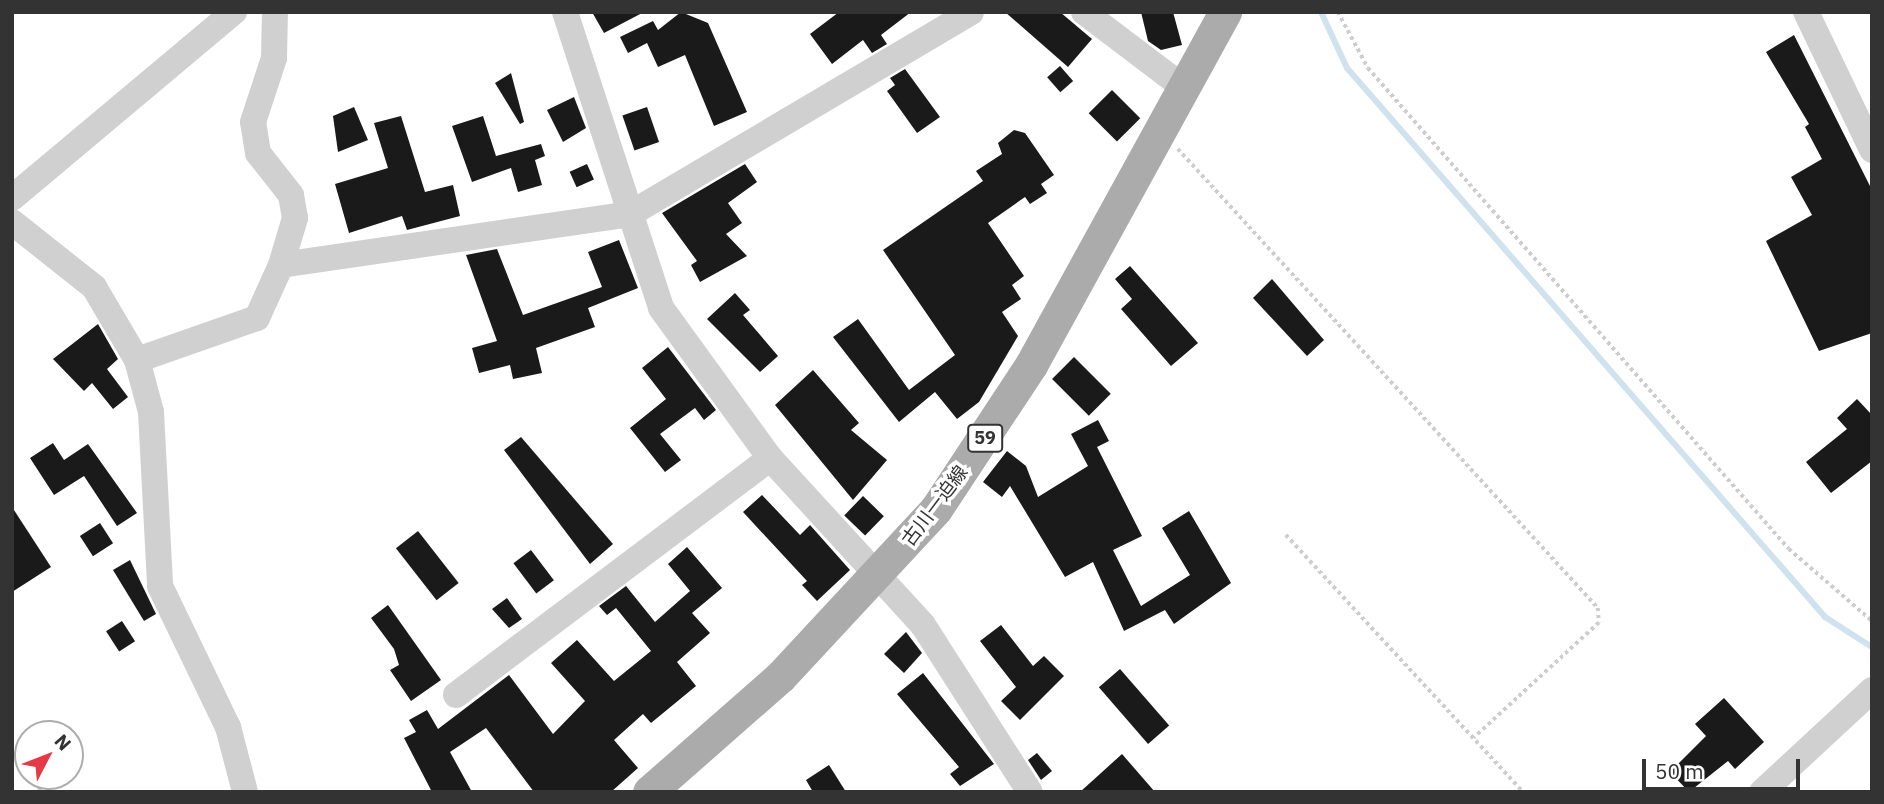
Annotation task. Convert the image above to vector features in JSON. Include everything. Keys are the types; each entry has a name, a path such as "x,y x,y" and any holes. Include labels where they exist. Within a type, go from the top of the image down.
{"main road":[{"name":"古川一迫線","path":"649,792 780,677 879,576 936,509 1016,388 1225,12"}],"street":[{"path":"12,198 234,12"},
{"path":"137,360 257,318 281,265 295,218 291,195 258,153 253,122 271,72 275,12"},
{"path":"565,12 662,308 770,458 923,625 1030,792"},
{"path":"281,265 630,214 971,12"},
{"path":"1084,12 1183,87"},
{"path":"1806,12 1872,150"},
{"path":"12,222 94,287 137,360 151,412 160,586 228,727 245,792"},
{"path":"456,695 770,458"},
{"path":"1763,791 1872,690"}],"path":[{"path":"1338,12 1368,68 1771,528 1828,588 1872,621"},
{"path":"1159,130 1598,608 1599,623 1474,738"},
{"path":"1286,536 1523,792"}],"building":[{"path":"592,12 644,12 604,33"},
{"path":"681,12 708,23 747,112 714,126 685,55 658,67 647,43 628,53 620,37 653,21 658,30"},
{"path":"839,12 911,12 881,35 887,44 872,53 863,40 832,64 810,34"},
{"path":"1005,12 1060,12 1092,39 1068,67"},
{"path":"1141,12 1173,12 1182,45 1161,50 1148,41"},
{"path":"1794,35 1872,190 1872,333 1819,351 1766,241 1812,215 1791,177 1822,159 1805,127 1809,124 1766,52"},
{"path":"1060,66 1073,81 1060,92 1047,77"},
{"path":"905,69 940,117 917,133 887,91 895,85 890,78"},
{"path":"511,73 524,122 520,124 495,83"},
{"path":"1112,90 1140,118 1117,142 1089,113"},
{"path":"574,97 586,128 563,142 547,110"},
{"path":"354,107 368,140 338,152 333,116"},
{"path":"647,107 659,142 634,150 622,115"},
{"path":"401,116 425,192 453,185 460,216 407,230 402,216 349,233 335,184 388,168 374,123"},
{"path":"483,116 496,156 541,144 545,156 535,160 542,185 518,192 511,168 472,182 452,126"},
{"path":"1014,130 1025,133 1054,175 1041,184 1047,193 1030,204 1025,197 988,223 1024,276 1012,285 1021,299 1002,312 1018,336 979,402 957,419 935,392 899,422 833,337 858,319 909,390 955,355 883,250 983,181 976,171 1002,154 998,143"},
{"path":"587,164 594,180 577,187 570,172"},
{"path":"745,164 757,182 728,203 742,223 726,234 747,256 700,282 691,265 697,261 662,213"},
{"path":"619,240 638,288 588,308 595,327 536,348 542,373 513,379 510,365 479,373 472,348 497,341 466,255 497,249 523,315 602,287 588,252"},
{"path":"1130,266 1198,343 1171,366 1121,309 1132,299 1115,279"},
{"path":"1272,279 1324,340 1307,356 1253,298"},
{"path":"735,293 750,310 743,315 778,356 760,372 707,319"},
{"path":"98,324 118,359 107,369 128,397 113,409 92,383 84,391 53,359"},
{"path":"668,347 716,410 704,420 695,408 660,434 681,460 665,472 630,428 666,399 642,368"},
{"path":"1074,357 1111,394 1089,416 1052,379"},
{"path":"813,370 859,423 851,430 887,460 853,500 775,405"},
{"path":"1857,399 1872,415 1872,461 1831,493 1806,462 1847,429 1837,418"},
{"path":"1098,420 1109,441 1097,447 1142,536 1113,550 1141,606 1190,575 1162,528 1189,511 1231,583 1174,624 1165,610 1124,631 1093,562 1065,577 1010,486 1002,497 983,482 1007,451 1026,466 1038,497 1088,466 1071,434"},
{"path":"521,437 613,544 590,564 504,450"},
{"path":"53,443 64,460 88,444 137,513 117,526 84,476 54,495 30,458"},
{"path":"762,495 800,535 810,525 850,570 817,601 802,585 807,581 743,512"},
{"path":"863,496 884,516 865,536 844,515"},
{"path":"12,507 51,567 12,592"},
{"path":"100,523 113,543 93,556 80,536"},
{"path":"418,531 459,583 437,600 396,548"},
{"path":"687,547 722,588 692,613 710,633 677,662 696,686 651,723 643,714 614,740 638,768 611,792 534,792 486,728 450,752 472,792 432,792 404,738 416,732 409,720 427,710 438,729 509,675 553,734 585,701 551,663 577,640 614,681 651,651 616,608 607,615 599,606 626,586 655,622 690,591 668,564"},
{"path":"531,550 554,580 536,594 513,563"},
{"path":"130,560 156,614 144,621 113,570"},
{"path":"507,598 522,619 509,628 492,609"},
{"path":"388,605 441,680 411,701 390,670 399,665 394,649 371,618"},
{"path":"122,621 135,641 119,651 106,631"},
{"path":"1001,625 1033,666 1044,656 1064,676 1020,720 1001,701 1016,687 980,641"},
{"path":"906,632 922,653 904,673 884,654"},
{"path":"1120,669 1169,726 1148,744 1099,687"},
{"path":"923,673 994,764 960,786 950,774 959,767 897,694"},
{"path":"1724,698 1764,742 1735,769 1728,761 1689,792 1670,772 1706,736 1695,724"},
{"path":"1037,753 1052,771 1041,780 1028,760"},
{"path":"1122,754 1155,792 1080,792"},
{"path":"829,765 846,792 813,792 806,780"}],"waterway":[{"path":"1321,12 1347,68 1825,617 1872,647"}]}
